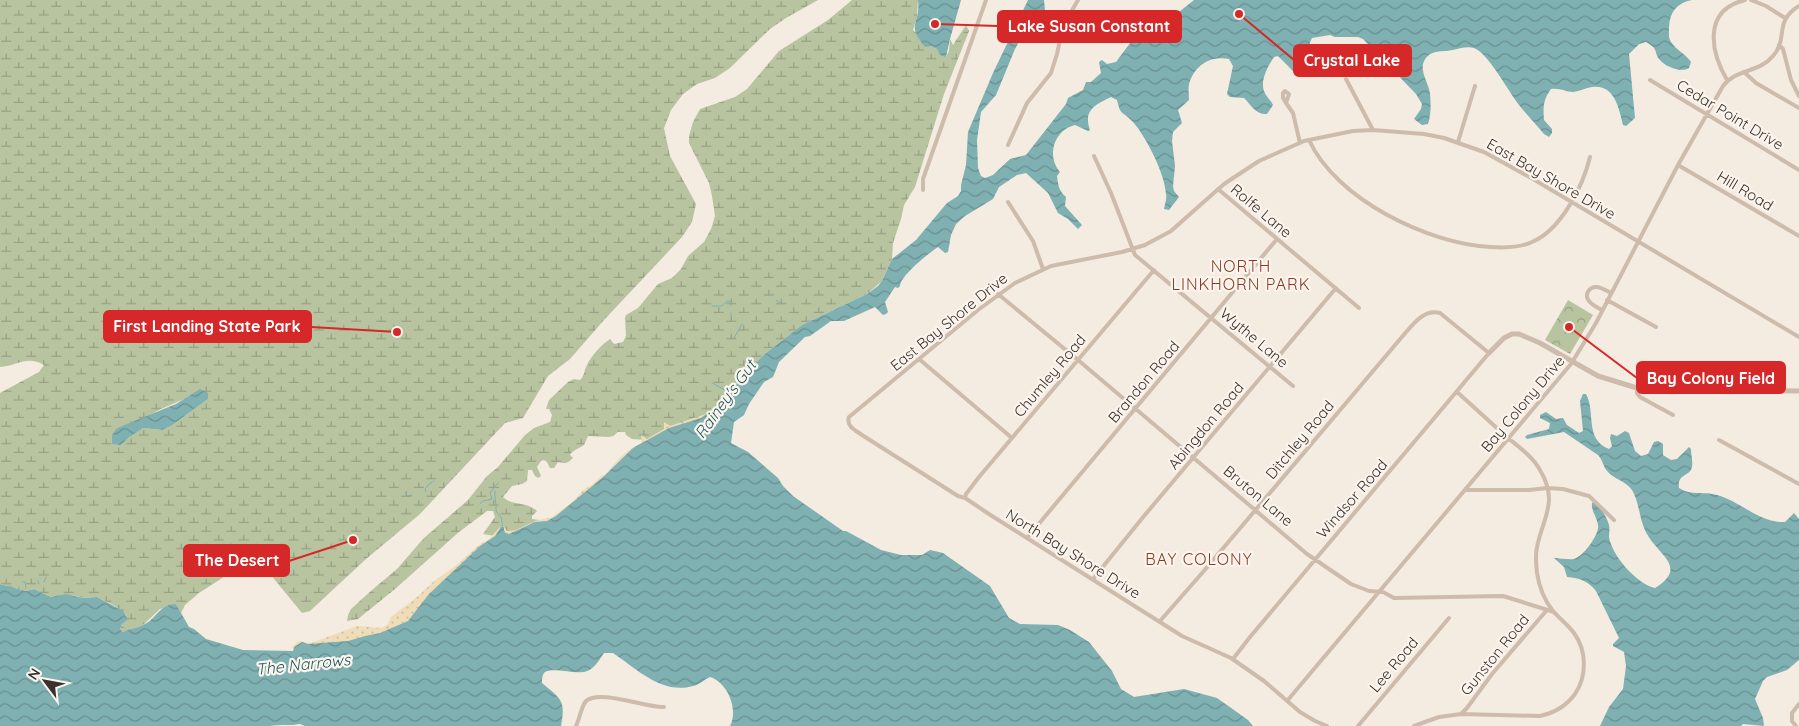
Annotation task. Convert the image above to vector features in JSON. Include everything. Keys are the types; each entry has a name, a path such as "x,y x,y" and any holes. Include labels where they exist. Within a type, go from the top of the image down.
{"street":[{"path":"923,190 923,178 986,0"},
{"path":"1008,145 1027,103 1051,73 1063,26 1078,0"},
{"path":"1745,0 1733,4 1723,11 1713,31 1715,48 1727,80 1735,74 1756,69 1774,55 1779,45 1782,24 1785,18 1789,12 1799,6"},
{"path":"1751,0 1766,6 1785,18"},
{"path":"1779,45 1783,49 1791,80 1799,96"},
{"path":"1744,72 1756,83 1799,108"},
{"path":"1346,79 1373,130"},
{"name":"Cedar Point Drive","path":"1650,80 1799,170"},
{"name":"Bay Colony Drive","path":"1287,701 1573,362 1678,165 1727,80"},
{"path":"1458,142 1475,86"},
{"path":"1286,103 1293,113 1300,143"},
{"name":"East Bay Shore Drive","path":"849,424 848,419 851,414 998,294 1015,283 1044,269 1060,264 1145,246 1171,231 1218,189 1248,167 1308,140 1341,133 1373,130 1410,132 1444,138 1484,152 1799,337"},
{"path":"1308,140 1326,167 1366,202 1402,223 1443,239 1486,247 1510,248 1526,244 1547,234 1570,202 1585,176 1590,157"},
{"path":"1094,156 1111,193 1132,250"},
{"name":"Hill Road","path":"1678,165 1799,236"},
{"name":"Rolfe Lane","path":"1218,189 1359,308"},
{"path":"1008,202 1033,241 1044,269"},
{"name":"Brandon Road","path":"1027,538 1277,239"},
{"name":"Wythe Lane","path":"1132,250 1138,258 1293,386"},
{"name":"Chumley Road","path":"965,498 966,494 1012,438 1154,270"},
{"path":"1602,310 1589,302 1587,298 1588,292 1591,288 1596,287 1611,293"},
{"name":"Abingdon Road","path":"1093,579 1336,288"},
{"name":"Bruton Lane","path":"998,294 1315,560 1351,584 1394,598 1502,596 1554,612"},
{"path":"1607,300 1656,327"},
{"name":"Ditchley Road","path":"1160,621 1398,341 1422,317 1431,312 1443,315 1489,353"},
{"path":"1489,353 1504,338 1512,334 1519,334 1540,343 1598,376 1637,388 1799,391"},
{"name":"Windsor Road","path":"1233,660 1250,637 1489,353"},
{"path":"919,359 1012,438"},
{"path":"1637,388 1637,393 1640,397 1673,415"},
{"path":"1414,726 1439,717 1461,714 1540,716 1557,710 1570,700 1578,690 1583,677 1584,656 1578,638 1554,612 1545,598 1539,582 1536,557 1537,544 1548,514 1547,488 1544,478 1536,463 1457,392"},
{"name":"North Bay Shore Drive","path":"849,424 862,435 1182,636 1233,660 1256,674 1308,717 1327,726"},
{"path":"1719,440 1799,484"},
{"path":"1466,490 1563,489 1588,496 1614,520"},
{"name":"Gunston Road","path":"1461,714 1546,610"},
{"name":"Lee Road","path":"1358,726 1448,618"},
{"path":"576,726 583,705 593,697 626,699 651,707 664,707"},
{"path":"1796,726 1792,721 1792,713 1799,704"}],"green space":[{"path":"0,0 818,0 770,29 730,68 715,78 697,84 683,94 671,110 664,128 670,156 696,204 692,222 682,237 570,359 548,376 523,418 505,423 420,514 366,559 310,611 302,613 261,563 244,564 199,593 185,605 181,613 176,604 160,609 143,625 123,632 120,629 127,616 115,606 97,597 83,598 72,595 51,597 34,589 26,591 0,584 0,393 39,372 44,365 38,362 27,361 0,367","holes":["184,399 208,399 171,426 162,430 143,428 127,438 121,445 117,428 143,419"]},
{"path":"852,0 918,0 917,17 913,30 946,57 949,51 950,39 953,45 966,25 969,31 944,94 915,187 904,205 893,243 892,259 882,281 867,294 802,325 766,353 732,386 726,400 701,418 647,440 632,439 625,432 618,432 609,437 588,436 584,445 572,452 570,455 573,458 568,462 558,462 554,468 550,468 547,462 541,461 537,467 541,476 538,478 532,470 528,470 527,481 512,486 503,497 511,502 528,506 537,511 532,516 532,519 547,521 509,534 504,532 495,536 483,534 495,517 493,511 487,511 459,532 358,619 347,621 351,609 397,569 424,538 468,500 487,476 498,467 525,435 534,428 550,422 552,415 549,409 546,409 549,400 568,382 574,379 580,380 591,358 607,341 610,339 614,344 623,342 626,336 626,315 638,308 658,284 672,278 681,269 688,256 704,242 715,216 712,196 709,183 689,143 693,122 700,109 735,97 747,89 779,51 828,20"},
{"path":"1568,300 1593,315 1570,354 1545,340"}],"sand":[{"path":"725,393 732,395 730,399 721,405 727,395"},
{"path":"709,413 548,522 521,533 506,535 502,524 507,531 516,530 535,521 552,517 575,500 582,491 592,485 602,475 605,476 626,452 642,443 641,435 647,439 664,429 664,422 670,426"},
{"path":"500,527 502,530 495,544 423,606 403,626 354,643 291,648 298,641 311,643 357,626 382,628 388,624 391,617 480,544 487,541"}],"water":[{"path":"918,0 961,0 946,57 940,55 937,49 931,46 925,47 916,33 915,24 918,15"},
{"name":"The Narrows","path":"1028,0 1044,0 1045,10 1032,18 1015,49 996,95 981,112 977,140 978,168 981,176 985,178 993,175 1010,159 1026,155 1066,104 1068,98 1083,90 1086,82 1091,82 1101,73 1099,62 1102,60 1107,64 1116,62 1142,27 1149,12 1156,10 1161,13 1163,18 1169,20 1194,0 1692,0 1682,3 1675,9 1671,16 1669,27 1670,40 1691,62 1689,68 1678,70 1670,67 1660,60 1655,49 1646,42 1639,44 1629,54 1635,118 1626,126 1623,125 1615,99 1606,89 1592,87 1573,92 1551,89 1546,97 1544,108 1544,120 1552,129 1549,137 1544,134 1519,105 1486,57 1474,48 1467,47 1437,52 1426,58 1423,68 1429,90 1430,117 1428,124 1422,125 1414,119 1422,104 1416,94 1363,39 1358,37 1335,37 1330,35 1312,38 1308,50 1310,57 1318,68 1316,73 1299,77 1278,56 1274,57 1267,69 1263,83 1265,93 1273,105 1267,114 1257,111 1244,98 1230,97 1227,94 1233,66 1229,59 1209,60 1199,67 1191,78 1189,100 1178,110 1182,123 1173,132 1172,141 1175,166 1173,186 1174,191 1179,197 1169,210 1164,209 1166,198 1165,186 1149,145 1129,118 1121,111 1117,100 1111,97 1095,106 1089,113 1088,123 1090,130 1088,131 1075,125 1062,132 1054,144 1053,159 1060,172 1057,176 1058,185 1066,197 1065,206 1082,225 1078,229 1068,219 1058,213 1048,193 1026,173 1017,175 999,187 993,199 965,216 956,224 951,235 948,252 945,253 938,247 910,271 900,286 898,288 895,287 885,302 888,312 886,314 883,315 875,307 844,321 831,321 810,336 805,337 779,362 773,377 764,382 744,415 734,422 731,443 748,452 778,478 793,496 843,531 881,550 901,555 922,555 930,550 943,553 990,586 1009,618 1020,624 1058,625 1089,642 1112,671 1121,689 1134,697 1184,689 1217,698 1248,720 1253,726 730,726 733,712 730,697 722,684 716,680 710,677 693,686 671,687 650,679 613,653 604,653 588,671 553,670 543,674 542,683 558,697 562,705 561,726 305,726 300,724 270,726 0,726 0,584 26,591 34,589 51,597 66,594 83,598 97,597 123,611 128,619 122,624 120,629 123,632 143,625 165,607 176,604 189,627 206,639 243,650 293,651 294,647 302,642 308,644 348,641 380,633 408,621 429,594 480,546 495,536 501,527 504,527 504,532 509,534 535,522 547,521 556,516 602,478 633,448 669,428 701,418 717,407 726,400 729,390 742,379 749,369 802,325 867,294 878,286 892,259 916,240 947,203 958,196 961,191 966,165 968,132 993,73"},
{"path":"200,389 208,393 208,399 171,426 162,430 143,428 121,445 112,444 112,435 117,428 176,404"},
{"path":"1583,394 1586,394 1589,401 1593,432 1601,445 1609,449 1612,446 1611,434 1617,436 1625,431 1629,433 1635,451 1641,456 1648,454 1654,442 1658,441 1663,444 1663,455 1671,460 1677,459 1689,447 1691,449 1692,467 1680,480 1679,488 1688,492 1712,494 1726,498 1759,516 1776,522 1785,522 1794,513 1799,519 1799,660 1787,670 1767,677 1763,681 1755,699 1763,718 1764,726 1743,724 1741,726 1600,726 1609,707 1623,689 1626,666 1624,652 1613,646 1619,638 1596,591 1583,581 1567,577 1564,567 1554,558 1574,559 1582,554 1590,545 1598,529 1592,506 1594,502 1607,519 1609,537 1615,552 1633,575 1655,588 1665,581 1670,574 1670,567 1668,561 1647,534 1632,490 1627,484 1613,477 1608,472 1598,455 1564,432 1527,439 1525,437 1549,429 1550,423 1540,418 1540,415 1546,412 1556,419 1563,418 1567,425 1579,433 1583,431 1580,401"}],"waterway":[{"path":"776,300 781,304"},
{"path":"712,306 722,306 727,301 730,302"},
{"path":"730,301 732,304 730,306"},
{"path":"734,338 742,324"},
{"name":"Rainey's Gut","path":"743,378 742,375 746,369"},
{"name":"Rainey's Gut","path":"712,383 725,390"},
{"path":"426,492 425,489 434,481"},
{"path":"480,504 483,501 492,499 490,493 498,483"},
{"path":"495,491 496,511 501,517 503,528"},
{"path":"407,496 412,495"},
{"path":"44,582 46,577"},
{"path":"22,582 25,582 26,588"},
{"path":"6,588 9,586 14,588"}],"place":[{"name":"Crystal Lake","path":"1239,14"},
{"name":"Lake Susan Constant","path":"935,24"},
{"name":"Bay Colony Field","path":"1569,327"},
{"name":"First Landing State Park","path":"397,332"},
{"name":"The Desert","path":"353,540"}],"district":[{"name":"NORTH LINKHORN PARK","path":"1241,275"},
{"name":"BAY COLONY","path":"1199,559"}]}
